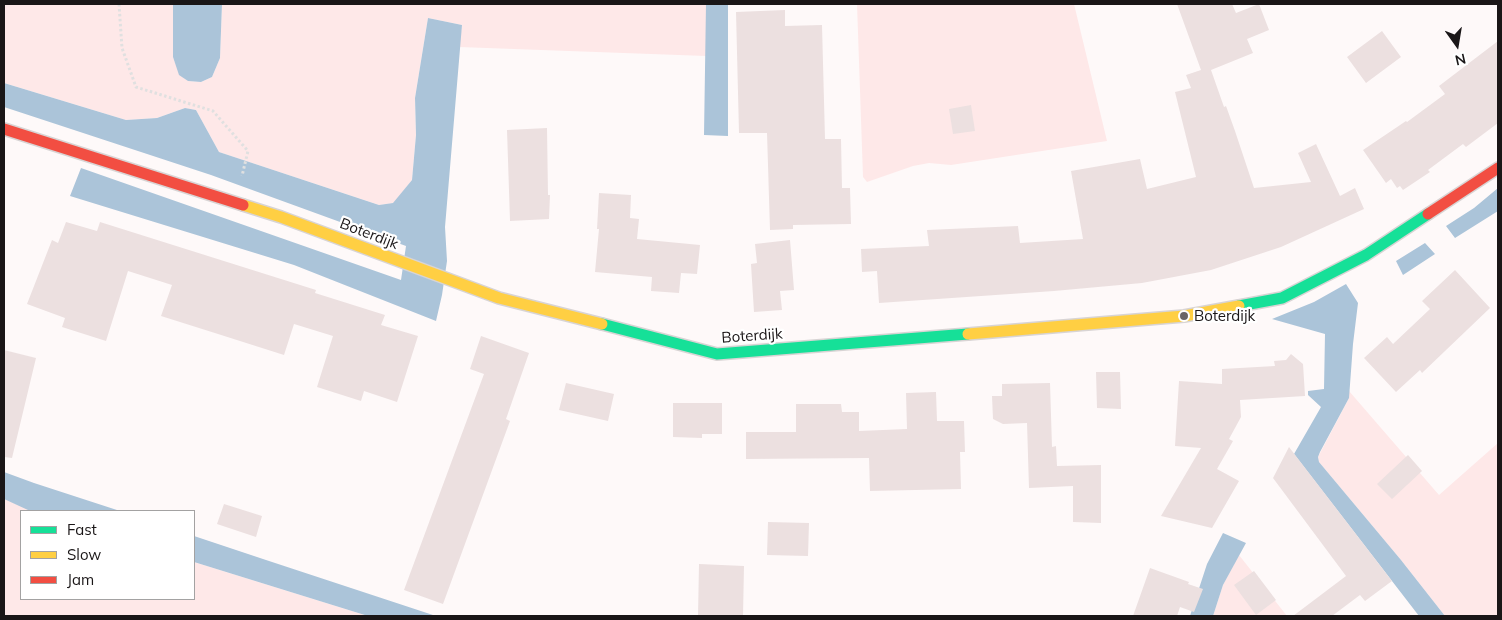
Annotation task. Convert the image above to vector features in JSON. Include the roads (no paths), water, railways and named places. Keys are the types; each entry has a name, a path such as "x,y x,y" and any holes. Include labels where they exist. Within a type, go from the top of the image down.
{"street":[{"name":"Boterdijk","path":"4,128 281,217 499,298 717,354 1184,316 1282,298 1366,255 1498,168"}],"water":[{"path":"173,4 222,4 220,58 212,77 201,82 188,81 179,75 173,57"},
{"path":"706,4 728,4 728,136 704,135"},
{"path":"428,18 462,25 445,227 447,261 436,321 294,265 70,196 81,168 401,280 406,246 211,175 4,107 4,83 126,120 157,118 185,108 196,110 219,152 379,205 393,203 412,180 416,135 415,98"},
{"path":"1498,188 1498,211 1455,238 1446,226 1474,208"},
{"path":"1425,243 1435,254 1403,275 1396,261"},
{"path":"1346,284 1358,303 1349,398 1320,452 1319,462 1445,616 1419,616 1294,454 1321,407 1308,395 1308,391 1324,389 1325,334 1272,319 1314,302"},
{"path":"4,472 117,510 28,510 4,499"},
{"path":"1223,533 1246,543 1223,585 1213,616 1190,616 1207,564"},
{"path":"195,536 436,616 368,616 195,562"}],"place":[{"name":"Boterdijk","path":"1184,316"}]}
